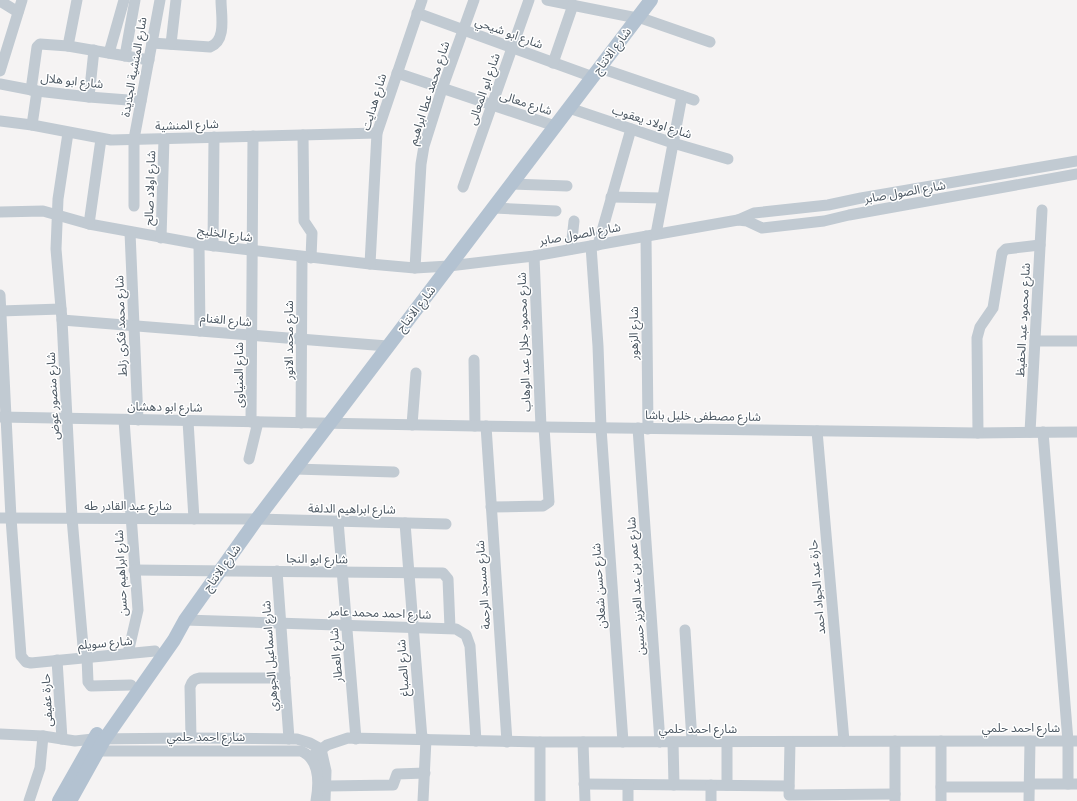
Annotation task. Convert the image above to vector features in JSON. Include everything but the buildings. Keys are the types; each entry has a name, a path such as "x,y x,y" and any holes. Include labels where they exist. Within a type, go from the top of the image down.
{"main road":[{"name":"شارع الانتاج","path":"70,801 95,745 174,640 185,620 220,570 387,346 494,208 651,0"},
{"name":"شارع الانتاج","path":"58,801 95,745 131,685 167,635 185,620"}],"street":[{"path":"0,71 22,0"},
{"path":"68,46 77,0"},
{"path":"109,53 124,0"},
{"path":"126,56 135,0"},
{"name":"شارع المنشية الجديدة","path":"134,206 134,139 160,0"},
{"path":"171,44 176,0"},
{"path":"152,42 210,47 218,43 221,34 221,0"},
{"name":"شارع هدايت","path":"370,264 377,133 422,0"},
{"name":"شارع محمد عطا ابراهيم","path":"415,268 421,160 424,146 442,88 474,0"},
{"name":"شارع ابو المعالى","path":"463,187 529,0"},
{"path":"547,0 560,1 638,18 710,42"},
{"path":"0,1 18,12"},
{"path":"553,62 573,5"},
{"name":"شارع ابو شيحي","path":"417,13 553,62 597,72 694,100"},
{"path":"32,125 37,48 40,44 68,46 149,60"},
{"path":"89,97 94,50"},
{"name":"شارع معالى","path":"397,73 555,126"},
{"name":"شارع ابو هلال","path":"0,84 89,97 141,101"},
{"name":"شارع الزهور","path":"643,429 651,235 662,198 682,96"},
{"name":"شارع اولاد يعقوب","path":"569,108 673,143 728,159"},
{"name":"شارع المنشية","path":"0,121 32,125 101,139 377,133"},
{"path":"595,246 612,197 631,129"},
{"name":"شارع منصور عوض","path":"68,133 57,215 56,249 62,314 72,518 85,658 88,682 91,686 131,685"},
{"name":"شارع محمد الانور","path":"301,423 302,339 307,257 312,233 304,221 303,135"},
{"name":"شارع المنياوى","path":"253,136 252,335 254,422"},
{"path":"213,246 214,137"},
{"name":"شارع اولاد صالح","path":"162,238 164,138"},
{"path":"89,224 101,139"},
{"name":"شارع الصول صابر","path":"449,266 534,256 595,246 738,220 754,213 828,205 1077,161"},
{"name":"شارع الصول صابر","path":"738,220 747,221 762,228 824,221 849,215 1077,174"},
{"path":"512,184 567,186"},
{"path":"612,197 662,198"},
{"path":"494,208 556,211"},
{"name":"شارع الخليج","path":"0,212 28,210 57,215 89,224 162,238 252,251 415,268 449,266"},
{"name":"شارع محمود عبد الحفيظ","path":"1030,432 1042,210"},
{"path":"571,249 574,221"},
{"name":"شارع محمد فكرى زلط","path":"130,232 138,420"},
{"path":"199,244 200,331"},
{"name":"شارع حسن شعلان","path":"595,246 601,428 623,742"},
{"path":"978,433 977,338 980,327 993,308 1002,253 1006,249 1040,246"},
{"name":"شارع محمود جلال عبد الوهاب","path":"491,508 543,506 549,502 542,427 534,256"},
{"path":"0,294 6,518"},
{"name":"شارع الغنام","path":"0,311 62,314 134,326 387,346"},
{"path":"1035,341 1077,341"},
{"name":"شارع مسجد الرحمة","path":"474,360 480,426 491,508 507,742"},
{"path":"412,425 416,373"},
{"name":"شارع ابو دهشان","path":"3,417 330,424"},
{"name":"شارع ابراهيم حسن","path":"124,420 138,610 128,653"},
{"path":"188,421 194,519"},
{"path":"249,459 254,422"},
{"name":"شارع مصطفى خليل باشا","path":"330,424 978,433 1077,432"},
{"name":"شارع عمر بن عبد العزيز حسين","path":"643,429 660,742"},
{"name":"حارة عبد الجواد احمد","path":"817,431 844,740"},
{"path":"941,787 1073,784 1072,741 1043,432"},
{"path":"295,469 394,472"},
{"name":"شارع عبد القادر طه","path":"6,518 257,519"},
{"name":"شارع سويلم","path":"6,518 21,656 24,660 31,663 155,651"},
{"name":"شارع ابراهيم الدلفة","path":"257,519 446,524"},
{"name":"شارع العطار","path":"338,521 356,739"},
{"name":"شارع الصباغ","path":"405,523 424,739 425,773 423,801"},
{"name":"شارع ابو النجا","path":"134,570 440,573 446,575 448,580 450,628"},
{"name":"شارع اسماعيل الجوهري","path":"277,571 289,739"},
{"name":"شارع احمد محمد عامر","path":"185,620 450,628 461,631 469,640 476,741"},
{"path":"685,630 692,741"},
{"name":"حارة عفيفى","path":"57,660 62,739"},
{"path":"192,738 190,687 195,679 285,678"},
{"path":"0,734 43,736 95,745"},
{"path":"29,801 40,768 43,736"},
{"name":"شارع احمد حلمي","path":"95,745 192,738 289,739 304,740 321,749"},
{"name":"شارع احمد حلمي","path":"95,745 288,750 300,751 311,757 321,749 334,742 356,739 424,739 507,742 790,742 844,740 1072,741"},
{"path":"584,784 711,785 789,794 895,798 895,741"},
{"path":"941,741 941,801"},
{"path":"1029,801 1030,741"},
{"path":"540,742 540,801"},
{"path":"583,742 585,801"},
{"path":"673,742 674,785"},
{"path":"727,742 727,786"},
{"path":"789,794 790,742"},
{"path":"321,749 326,771 327,786 325,801"},
{"path":"311,757 318,779 316,801"},
{"path":"327,786 393,785 397,774 425,773"},
{"path":"628,784 628,801"},
{"path":"711,785 711,801"}]}
